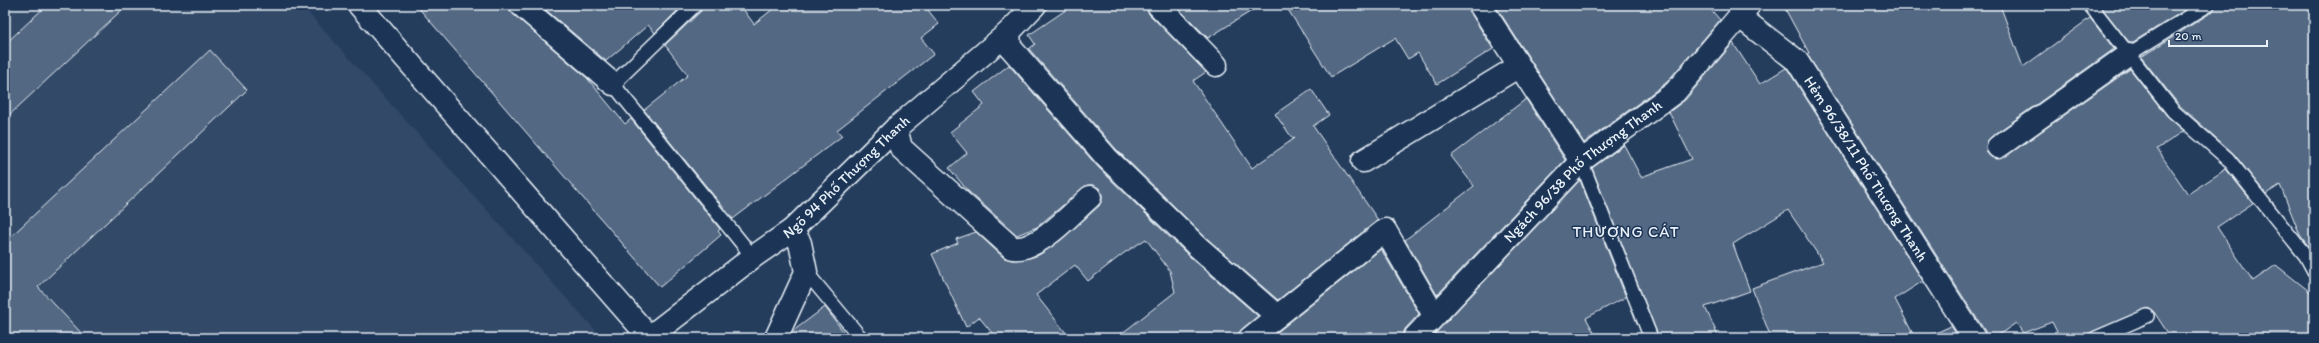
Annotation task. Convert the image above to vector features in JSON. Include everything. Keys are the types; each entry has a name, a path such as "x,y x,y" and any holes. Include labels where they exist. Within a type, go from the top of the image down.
{"street":[{"path":"359,5 648,338"},
{"path":"521,5 613,84"},
{"name":"Ngõ 94 Phố Thượng Thanh","path":"648,338 753,257 792,230 896,128 1009,32 1035,5"},
{"path":"1158,5 1216,65"},
{"path":"1480,5 1581,161"},
{"name":"Ngách 96/38 Phố Thượng Thanh","path":"1414,338 1434,315 1581,161 1674,92 1740,10"},
{"name":"Hẻm 96/38/11 Phố Thượng Thanh","path":"1740,10 1797,61 1974,338"},
{"path":"1009,32 1010,47 1107,158 1197,246 1277,316"},
{"path":"1998,147 2129,54"},
{"path":"1363,161 1519,66"},
{"path":"896,128 901,148 1012,248 1019,249 1048,235 1090,197"},
{"path":"776,338 806,272 800,243 792,230"},
{"path":"1250,338 1385,230 1434,315"}],"lane":[{"path":"695,5 613,84 753,257"},
{"path":"2090,5 2173,111 2228,159 2310,254 2314,271"},
{"path":"2129,54 2208,5"},
{"path":"1581,161 1651,338"},
{"path":"806,272 861,338"},
{"path":"2096,338 2147,316"}],"shaded area":[{"path":"5,5 301,5 598,333 593,338 5,338"}],"building":[{"path":"47,5 127,5 5,119 5,44"},
{"path":"416,5 509,5 513,14 587,78 625,124 631,119 720,229 718,231 721,235 660,287"},
{"path":"540,5 683,5 655,33 648,25 606,61"},
{"path":"703,5 740,5 754,24 778,5 924,5 939,24 921,38 934,54 837,130 842,136 733,219 644,110 688,75 665,45 701,11"},
{"path":"1073,5 1146,5 1149,14 1206,72 1193,81 1252,168 1295,138 1293,139 1275,114 1311,89 1329,115 1313,126 1378,220 1278,300 1205,237 1116,149 1029,49 1035,44 1029,35"},
{"path":"1175,5 1261,5 1208,38"},
{"path":"1285,5 1468,5 1470,12 1493,49 1437,84 1418,53 1408,59 1395,38 1331,77"},
{"path":"1495,5 1707,5 1720,20 1666,83 1584,143"},
{"path":"1783,5 2000,5 2023,67 2090,18 2114,49 1991,137 1987,142 1988,154 1993,158 2005,157 2130,69 2167,116 2184,131 2157,149 2188,194 2226,169 2253,203 2217,227 2253,281 2276,265 2314,295 2314,338 2171,338 2154,312 2148,308 2078,338 2060,338 2052,322 2023,333 2016,323 1994,338 1986,338 1985,331 1807,54 1809,53"},
{"path":"2106,5 2193,5 2133,42 2129,42 2102,8"},
{"path":"2216,5 2314,5 2314,254 2300,235 2280,185 2266,194 2233,153 2179,105 2141,57 2212,12"},
{"path":"1733,43 1760,84 1786,68 1788,70 1923,281 1895,299 1915,338 1771,338 1752,288 1823,262 1788,210 1733,244 1750,291 1705,307 1719,338 1659,338 1592,168 1624,145 1641,177 1692,159 1669,112 1685,100"},
{"path":"210,50 247,90 38,287 86,338 5,338 5,242"},
{"path":"1009,65 1098,167 1188,255 1258,316 1242,329 1238,338 1116,338 1175,292 1170,271 1146,239 1124,253 1088,281 1075,265 1036,295 1070,338 996,338 979,317 966,327 932,254 958,243 956,239 976,232 1004,258 1012,260 1026,259 1039,255 1061,240 1099,206 1102,200 1102,194 1099,188 1093,185 1087,185 1037,227 1017,235 968,191 949,168 967,153 950,132 984,105 974,92"},
{"path":"1526,99 1565,160 1437,295 1405,240 1474,186 1451,156"},
{"path":"1580,180 1626,297 1586,318 1597,338 1431,338"},
{"path":"1381,249 1419,314 1405,329 1402,338 1270,338"},
{"path":"825,307 848,338 790,338 793,331"},
{"path":"1951,326 1959,338 1925,338"}],"district":[{"name":"THƯỢNG CÁT","path":"1626,231"}]}
